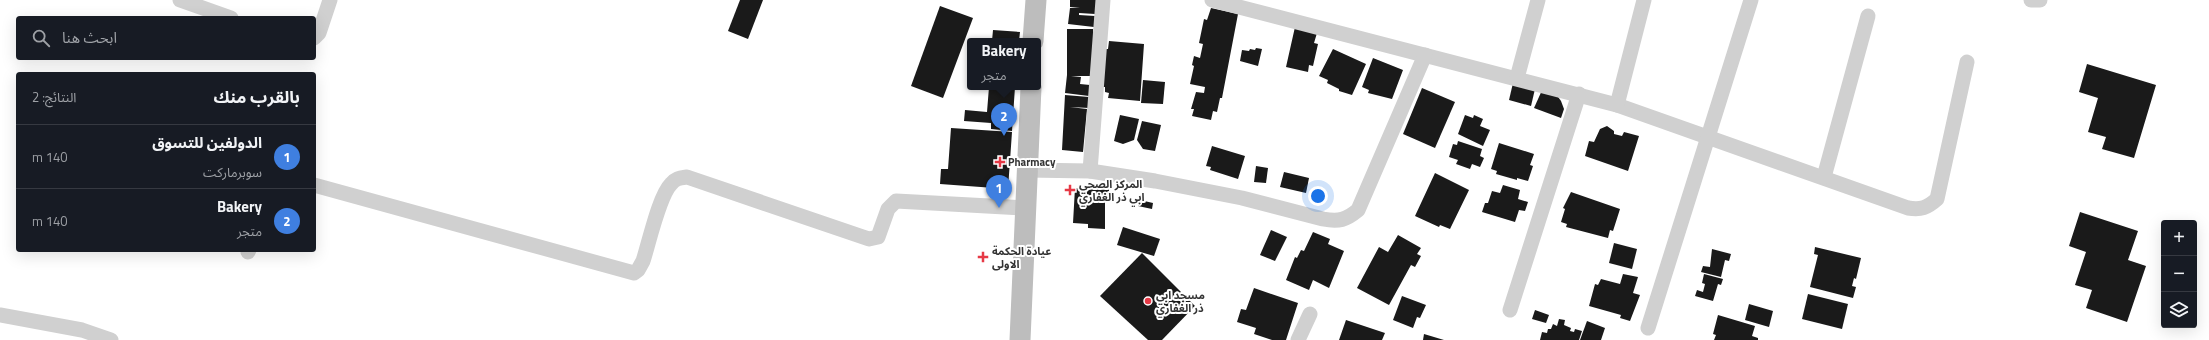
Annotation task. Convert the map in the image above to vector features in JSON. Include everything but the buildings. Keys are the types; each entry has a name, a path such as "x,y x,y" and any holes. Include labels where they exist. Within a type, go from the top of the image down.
{"street":[{"path":"180,0 224,16"},
{"path":"316,36 319,33 330,0"},
{"path":"1033,38 1036,0"},
{"path":"1090,171 1103,0"},
{"path":"1212,0 1241,4 1425,55 1617,105 1709,136 1908,208 1920,210 1928,207 1937,199 1966,62"},
{"path":"1517,78 1538,0"},
{"path":"1617,105 1644,0"},
{"path":"1648,328 1751,0"},
{"path":"2031,0 2040,0"},
{"path":"1824,178 1868,16"},
{"path":"1027,170 1090,171 1242,198 1336,222 1346,220 1358,210 1425,55"},
{"path":"1020,340 1030,90"},
{"path":"1510,310 1579,94"},
{"path":"316,186 634,273 644,261 663,199 670,184 678,178 687,177 869,240 878,237 888,209 896,201 1025,208"},
{"path":"1298,340 1310,314"},
{"path":"0,315 82,330 111,340"}],"place":[{"name":"Bakery","path":"1004,136"},
{"name":"Pharmacy","path":"1000,162"},
{"name":"المركز الصحي ابي ذر الغفاري","path":"1070,190"},
{"name":"الدولفين للتسوق","path":"999,208"},
{"name":"عيادة الحكمة الاولى","path":"983,257"},
{"name":"مسجد ابي ذر الغفاري","path":"1148,301"}]}
